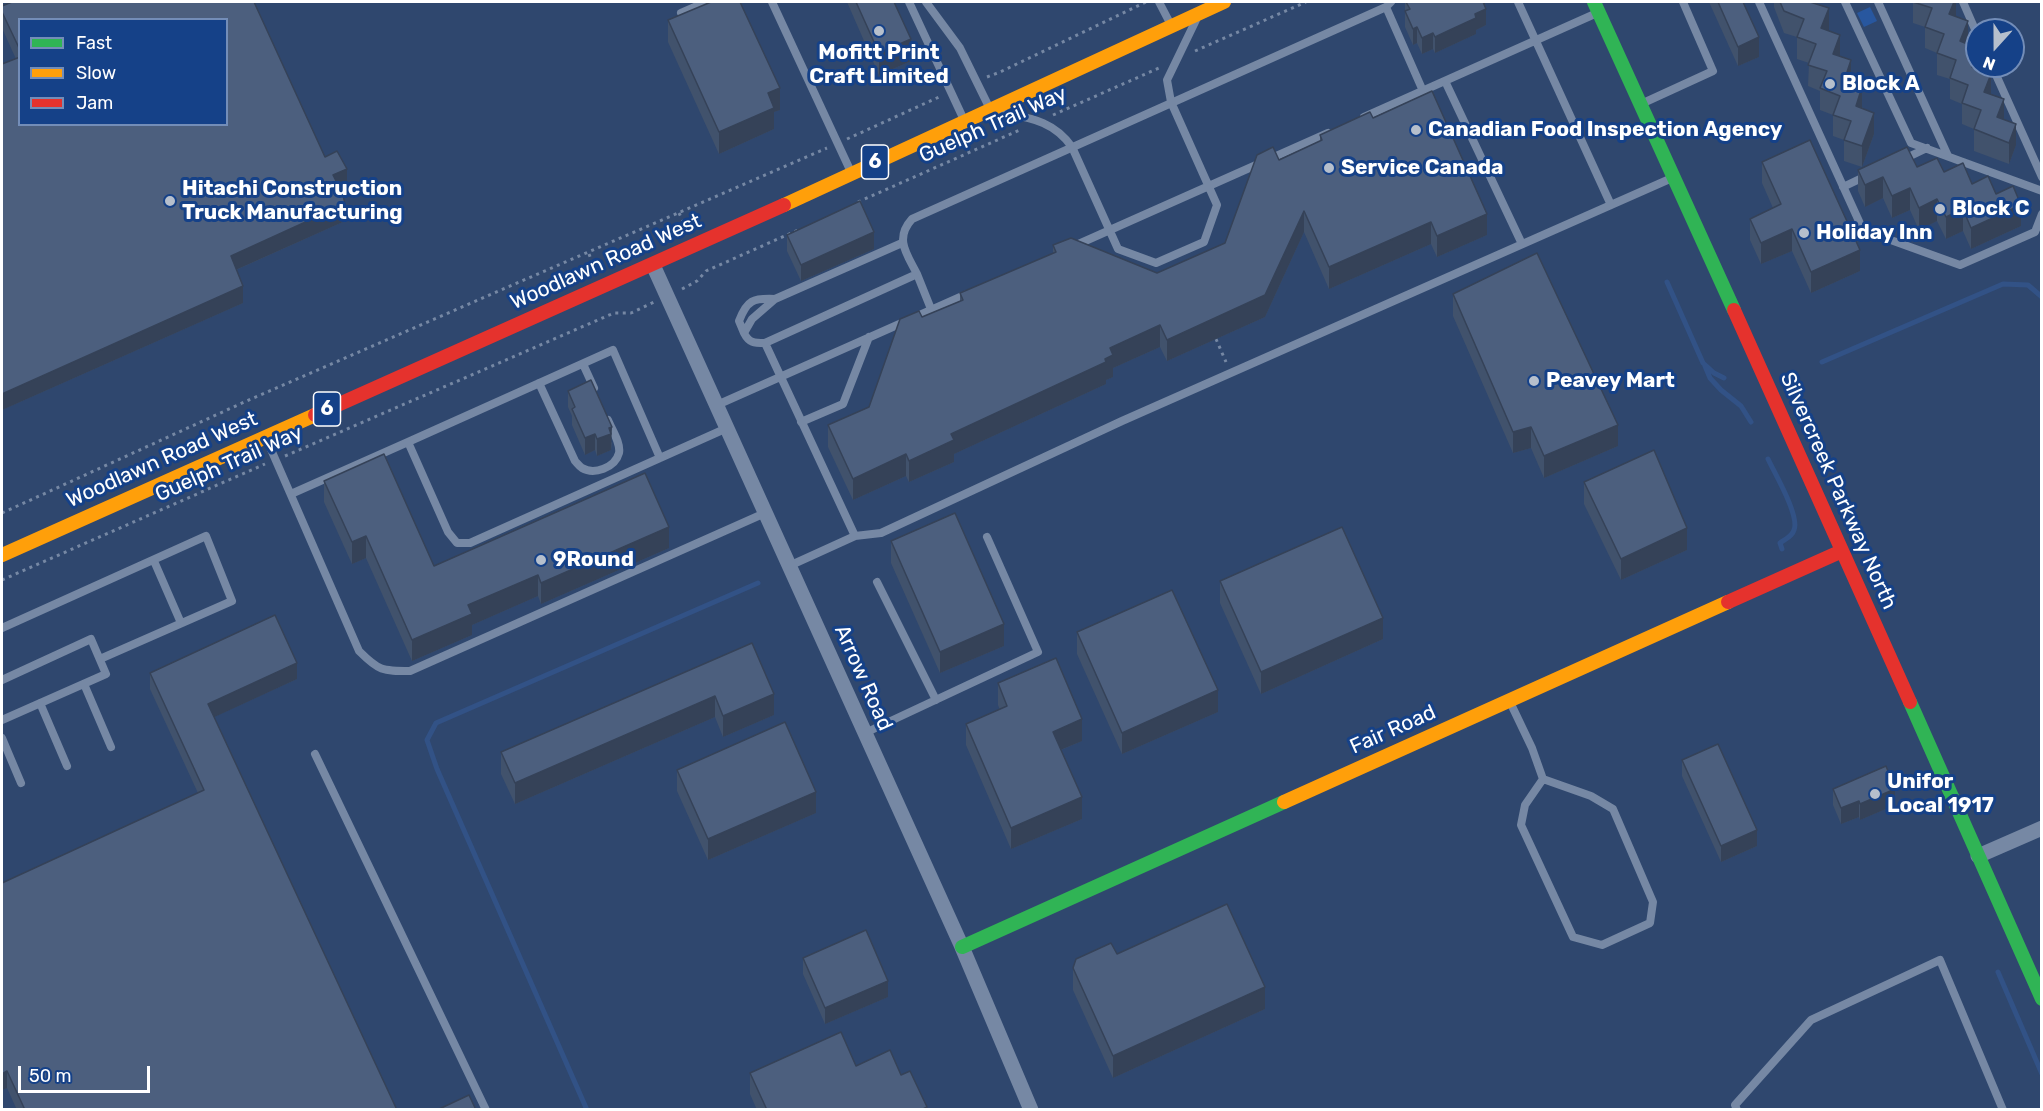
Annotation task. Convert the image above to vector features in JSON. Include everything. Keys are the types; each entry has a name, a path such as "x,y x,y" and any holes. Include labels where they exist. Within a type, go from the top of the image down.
{"main road":[{"name":"Woodlawn Road West","path":"2,555 653,264 1224,2"},
{"name":"Silvercreek Parkway North","path":"1596,7 1757,359 2042,999"},
{"name":"Fair Road","path":"962,947 1842,552"}],"street":[{"name":"Arrow Road","path":"653,264 962,947 1031,1110"},
{"path":"1978,855 2042,828"}],"lane":[{"path":"681,13 706,2"},
{"path":"772,2 852,173"},
{"path":"909,2 964,122"},
{"path":"1159,2 1171,26"},
{"path":"1518,2 1611,205"},
{"path":"1640,104 1713,71 1683,2"},
{"path":"1759,2 1863,230 1960,265 2035,232 2042,214"},
{"path":"1845,2 1911,143 2042,191"},
{"path":"1878,2 1948,156"},
{"path":"1963,2 1970,18"},
{"path":"927,3 960,48 990,110 1041,120 1064,136 1072,147 1118,249 1156,263 1204,242 1217,205 1171,102 1167,80 1200,13"},
{"path":"931,309 902,243 902,233 912,219 1389,4 1423,91"},
{"path":"1352,122 1536,40 1596,7"},
{"path":"1997,78 2042,177"},
{"path":"1445,81 1522,244"},
{"path":"1066,250 1339,128"},
{"path":"1895,163 1927,148"},
{"path":"1843,187 1874,172"},
{"path":"789,566 855,536 881,533 1122,421 1673,177"},
{"path":"744,333 752,320 776,299 902,243"},
{"path":"776,299 759,298 743,309 739,321 747,339 754,343 765,343 917,274"},
{"path":"717,405 977,289"},
{"path":"801,422 843,404 869,337"},
{"path":"765,343 855,536"},
{"path":"291,494 613,350 660,458"},
{"path":"583,364 596,393"},
{"path":"539,383 575,461 582,468 594,471 603,470 614,462 619,453 618,442 605,412"},
{"path":"408,442 448,532 457,543 470,543 727,428"},
{"path":"265,437 359,651 370,663 384,671 410,671 765,513"},
{"path":"2,628 206,536 232,601 100,659"},
{"path":"865,733 1038,652 987,537"},
{"path":"154,561 181,623"},
{"path":"877,582 936,700"},
{"path":"2,680 90,639 106,674 2,720"},
{"path":"84,684 111,747"},
{"path":"1510,701 1532,748 1543,779"},
{"path":"40,703 67,766"},
{"path":"2,738 21,783"},
{"path":"315,754 486,1110"},
{"path":"1543,779 1591,796 1613,809 1653,902 1650,923 1602,945 1573,937 1521,825 1525,805 1543,779"},
{"path":"1725,1110 1736,1107 1811,1020 1940,960 2002,1110"}],"path":[{"path":"976,80 1000,72 1148,2"},
{"name":"Guelph Trail Way","path":"857,203 1306,2"},
{"path":"2,513 251,399 951,92"},
{"path":"697,281 706,271 803,227"},
{"name":"Guelph Trail Way","path":"2,580 614,313 631,313 667,296"},
{"path":"1216,339 1231,373"}],"shaded area":[{"path":"1870,7 1877,21 1864,27 1857,13"}],"building":[{"name":"Hitachi Construction Truck Manufacturing","path":"12,2 254,2 325,157 337,151 347,169 333,175 345,204 231,256 243,286 2,394 2,64 18,58 18,126 228,126 228,18 18,18 18,46 2,12 2,6"},
{"path":"711,2 740,2 780,88 768,93 774,108 719,132 668,20"},
{"path":"856,2 894,2 911,39 879,53"},
{"path":"1406,2 1483,2 1486,9 1475,14 1476,18 1435,37 1433,33 1422,38 1417,27 1413,29 1405,11 1410,9"},
{"path":"1718,2 1743,2 1759,37 1738,47"},
{"path":"1780,2 1810,2 1829,8 1821,28 1840,35 1833,54 1851,60 1844,81 1862,87 1856,106 1874,113 1862,146 1844,140 1851,121 1833,115 1840,96 1820,88 1827,71 1808,65 1816,44 1797,37 1804,19 1784,11"},
{"path":"1913,2 1954,2 1949,14 1965,20 1965,28 1960,41 1965,43 1965,78 1989,78 1984,92 2004,99 1997,117 2016,124 2009,143 1974,129 1981,110 1962,103 1968,85 1950,78 1956,60 1937,53 1944,34 1925,27 1932,8"},
{"path":"1432,91 1487,214 1437,236 1431,222 1329,267 1304,211 1265,295 1167,340 1160,325 1110,348 1113,355 1105,359 1106,362 951,434 954,440 909,461 906,454 853,479 828,425 869,407 900,319 919,311 922,317 963,300 960,293 1056,252 1053,245 1071,238 1157,273 1225,243 1257,155 1273,147 1279,160 1322,140 1320,135 1370,112 1373,118"},
{"name":"Holiday Inn","path":"1810,140 1860,250 1811,272 1792,229 1761,243 1750,219 1781,204 1762,162"},
{"path":"1907,147 1917,167 1937,158 1944,172 1963,163 1972,184 1988,176 1996,194 2013,186 2021,205 1971,228 1963,209 1946,217 1937,199 1919,208 1910,188 1892,196 1883,177 1865,185 1858,170"},
{"path":"860,201 874,232 801,265 787,235"},
{"name":"Peavey Mart","path":"1537,253 1618,425 1544,456 1531,427 1513,432 1453,294"},
{"path":"591,380 612,427 609,428 611,434 597,439 595,434 585,438 572,409 575,407 568,391"},
{"path":"1654,450 1687,528 1621,559 1584,482"},
{"path":"384,454 434,566 645,473 669,527 541,583 538,575 468,605 472,614 412,640 366,536 352,542 324,481"},
{"path":"955,513 1004,624 940,652 891,541"},
{"path":"1342,527 1383,618 1261,672 1220,581"},
{"path":"1172,590 1218,690 1122,733 1077,632"},
{"path":"275,615 297,663 208,704 397,1110 25,1110 7,1071 2,1074 2,883 204,790 150,673"},
{"path":"752,643 774,694 723,716 715,696 515,783 501,752"},
{"path":"1056,658 1082,719 1053,732 1082,797 1011,828 966,724 1007,706 998,683"},
{"path":"785,722 816,792 708,839 677,770"},
{"path":"1718,744 1757,830 1721,846 1682,760"},
{"path":"1886,766 1895,789 1860,804 1859,801 1841,808 1833,789"},
{"path":"1227,904 1265,987 1113,1056 1073,968 1076,959 1111,943 1117,954"},
{"path":"866,930 888,981 825,1008 803,958"},
{"path":"841,1032 856,1066 890,1050 901,1075 910,1071 927,1107 921,1110 767,1110 750,1073"},
{"path":"469,1095 476,1110 437,1110"}],"waterway":[{"path":"1667,282 1703,363 1724,378"},
{"path":"1822,362 2003,284 2028,285 2042,297"},
{"path":"1705,366 1710,378 1741,406 1751,422"},
{"path":"1768,459 1790,505 1795,524 1792,534 1780,543 1782,549"},
{"path":"587,1110 437,769 427,740 436,723 758,583"},
{"path":"1998,972 2042,1074"}],"traffic: fast":[{"path":"1594,2 1734,310"},
{"path":"1910,702 2042,999"},
{"path":"962,947 1284,802"}],"traffic: slow":[{"path":"784,205 1224,2"},
{"path":"2,555 315,415"},
{"path":"1284,802 1728,602"}],"traffic: jam":[{"path":"315,415 784,205"},
{"path":"1734,310 1910,702"},
{"path":"1728,602 1842,551"}],"place":[{"name":"Mofitt Print Craft Limited","path":"879,31"},
{"name":"Block A","path":"1830,84"},
{"name":"Canadian Food Inspection Agency","path":"1416,130"},
{"name":"Service Canada","path":"1329,168"},
{"name":"Hitachi Construction Truck Manufacturing","path":"170,201"},
{"name":"Block C","path":"1940,209"},
{"name":"Holiday Inn","path":"1804,233"},
{"name":"Peavey Mart","path":"1534,381"},
{"name":"9Round","path":"541,560"},
{"name":"Unifor Local 1917","path":"1875,794"}]}
